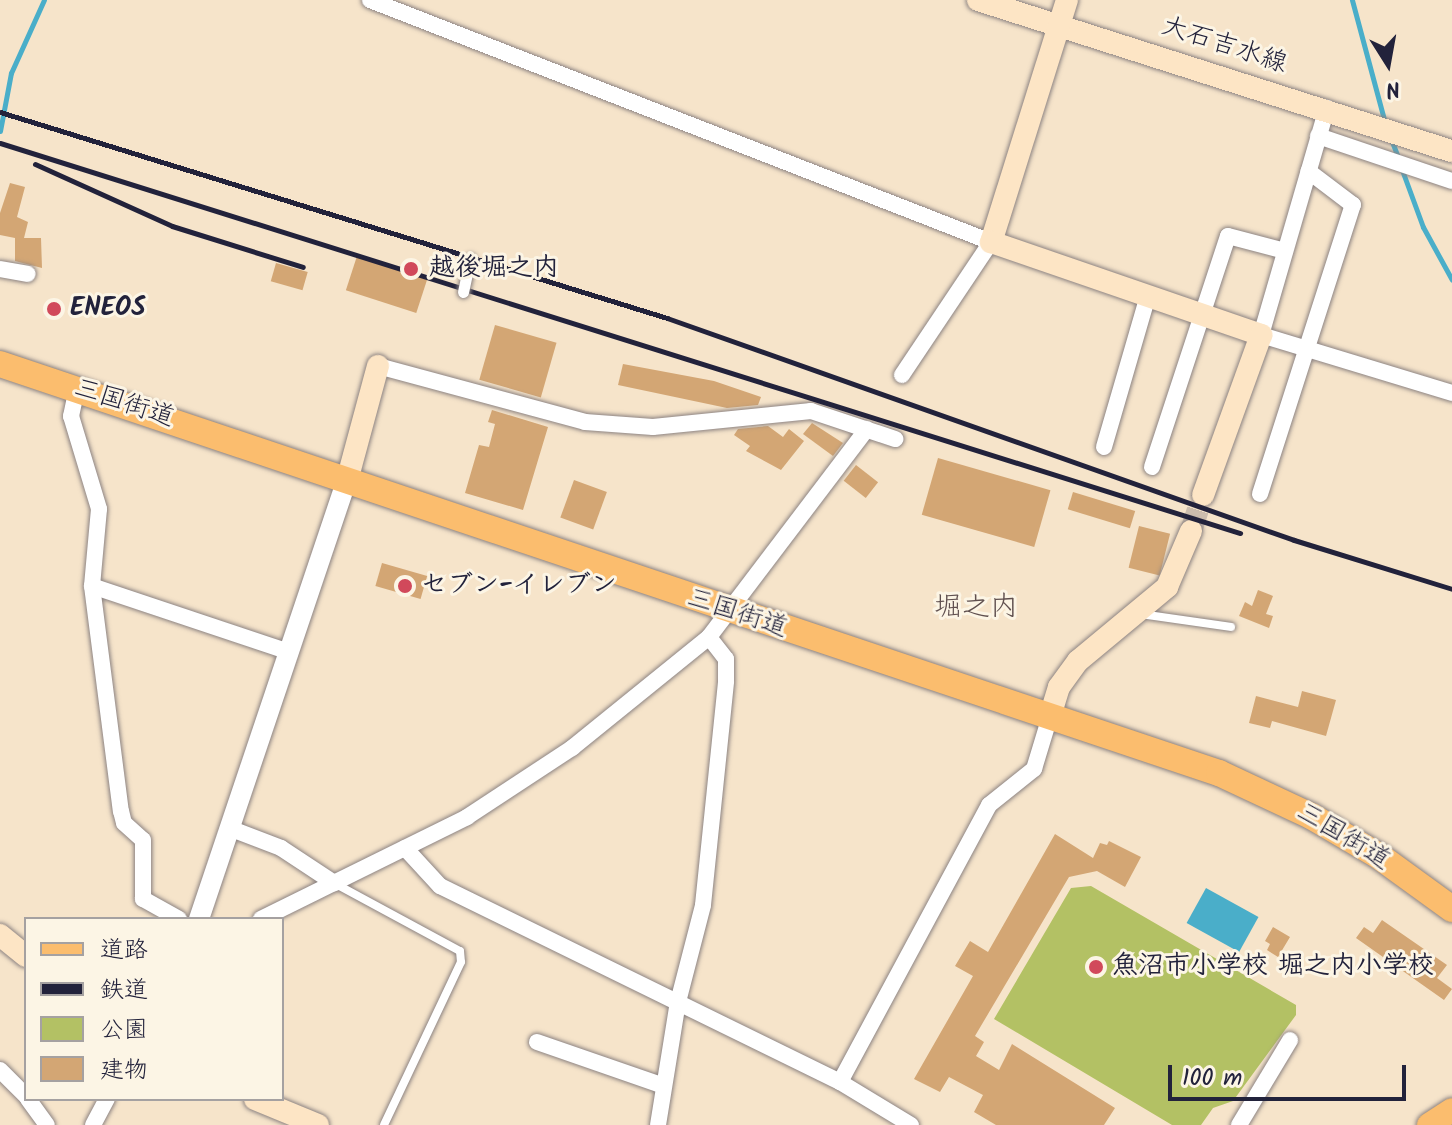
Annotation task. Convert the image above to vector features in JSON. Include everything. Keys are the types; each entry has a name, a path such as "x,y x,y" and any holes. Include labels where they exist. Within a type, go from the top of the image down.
{"highway":[{"name":"三国街道","path":"0,364 348,477 726,611 1051,713 1257,788 1379,856 1452,909"}],"main road":[{"name":"大石吉水線","path":"978,0 1064,24 1447,149"},
{"path":"1067,0 1064,24 991,242 1261,335 1203,495"},
{"path":"348,477 378,366"},
{"path":"1051,713 1059,687 1078,661 1140,614 1167,587 1191,531"},
{"path":"0,935 24,954"},
{"path":"260,1101 318,1125"},
{"path":"1429,1125 1452,1110"}],"street":[{"path":"370,0 991,242 902,375"},
{"path":"1327,108 1261,335 1452,393"},
{"path":"1318,136 1452,181"},
{"path":"1260,494 1353,205 1308,171"},
{"path":"1152,467 1228,236 1285,251"},
{"path":"463,292 470,259"},
{"path":"0,269 28,274"},
{"path":"1104,447 1148,296"},
{"path":"378,366 585,422 653,427 811,411 895,439"},
{"path":"77,388 71,416 99,509 92,586 121,811 124,823 143,840 143,899 175,917"},
{"path":"265,917 467,817 572,748 709,637 867,429"},
{"path":"200,917 348,477"},
{"path":"92,586 289,652"},
{"path":"658,1125 678,1002 703,905 726,681 726,659 709,637"},
{"path":"840,1082 989,805 1034,769 1051,713"},
{"path":"229,828 281,848 334,883"},
{"path":"405,848 440,886 840,1082 911,1125"},
{"path":"1239,1125 1290,1040"},
{"path":"537,1042 664,1086"},
{"path":"0,1070 24,1095"},
{"path":"29,1101 47,1125"},
{"path":"93,1125 106,1101"}],"lane":[{"path":"1140,614 1231,627"},
{"path":"334,883 453,943 460,951 461,962 384,1125"}],"green space":[{"path":"1091,886 1296,1005 1296,1015 1233,1101 1213,1108 1201,1125 1172,1125 994,1019 1071,888"}],"water":[{"path":"1206,888 1258,917 1239,952 1187,923"}],"building":[{"path":"10,183 25,187 17,217 28,222 24,238 41,238 42,268 15,261 15,238 0,235 0,213"},
{"path":"357,256 427,279 416,313 346,290"},
{"path":"276,263 308,272 302,290 271,281"},
{"path":"495,325 557,343 541,397 479,380"},
{"path":"623,364 714,381 761,397 758,405 727,408 618,385"},
{"path":"492,410 548,427 523,510 465,493 479,445 489,447 495,424 488,422"},
{"path":"812,423 843,443 833,456 803,434"},
{"path":"768,426 783,437 789,429 804,441 781,470 746,451 750,446 734,435 738,429"},
{"path":"938,458 1050,490 1034,547 922,515"},
{"path":"856,465 878,482 866,498 844,481"},
{"path":"574,480 607,492 593,530 560,518"},
{"path":"1073,492 1135,511 1130,528 1068,509"},
{"path":"1139,526 1170,534 1160,575 1129,568"},
{"path":"382,563 427,576 421,599 375,586"},
{"path":"1258,590 1273,596 1266,614 1273,616 1269,628 1239,616 1245,602 1252,606"},
{"path":"1302,691 1336,700 1326,736 1272,721 1270,728 1249,723 1256,696 1298,707"},
{"path":"1055,834 1093,858 1100,843 1107,845 1109,841 1141,857 1125,887 1097,871 1069,877 975,1036 984,1042 976,1056 999,1070 1012,1044 1115,1108 1104,1125 996,1125 974,1112 983,1095 949,1077 940,1092 914,1079 973,976 955,966 970,941 988,952"},
{"path":"1382,920 1447,965 1437,978 1452,989 1444,1000 1356,938 1364,927 1373,933"},
{"path":"1273,927 1290,937 1278,957 1267,950 1270,944 1265,941"}],"waterway":[{"path":"0,131 11,73 44,0"},
{"path":"1352,0 1385,123"},
{"path":"1391,139 1399,160"},
{"path":"1402,170 1423,227 1452,280"}],"tunnel":[{"path":"1191,531 1203,495"}],"railway":[{"path":"0,112 667,318 1294,540 1452,589"},
{"path":"0,143 1240,533"},
{"path":"35,164 172,226 303,267"}],"place":[{"name":"越後堀之内","path":"411,269"},
{"name":"ENEOS","path":"54,309"},
{"name":"セブン-イレブン","path":"405,586"},
{"name":"魚沼市小学校 堀之内小学校","path":"1096,967"}],"district":[{"name":"堀之内","path":"976,608"}]}
